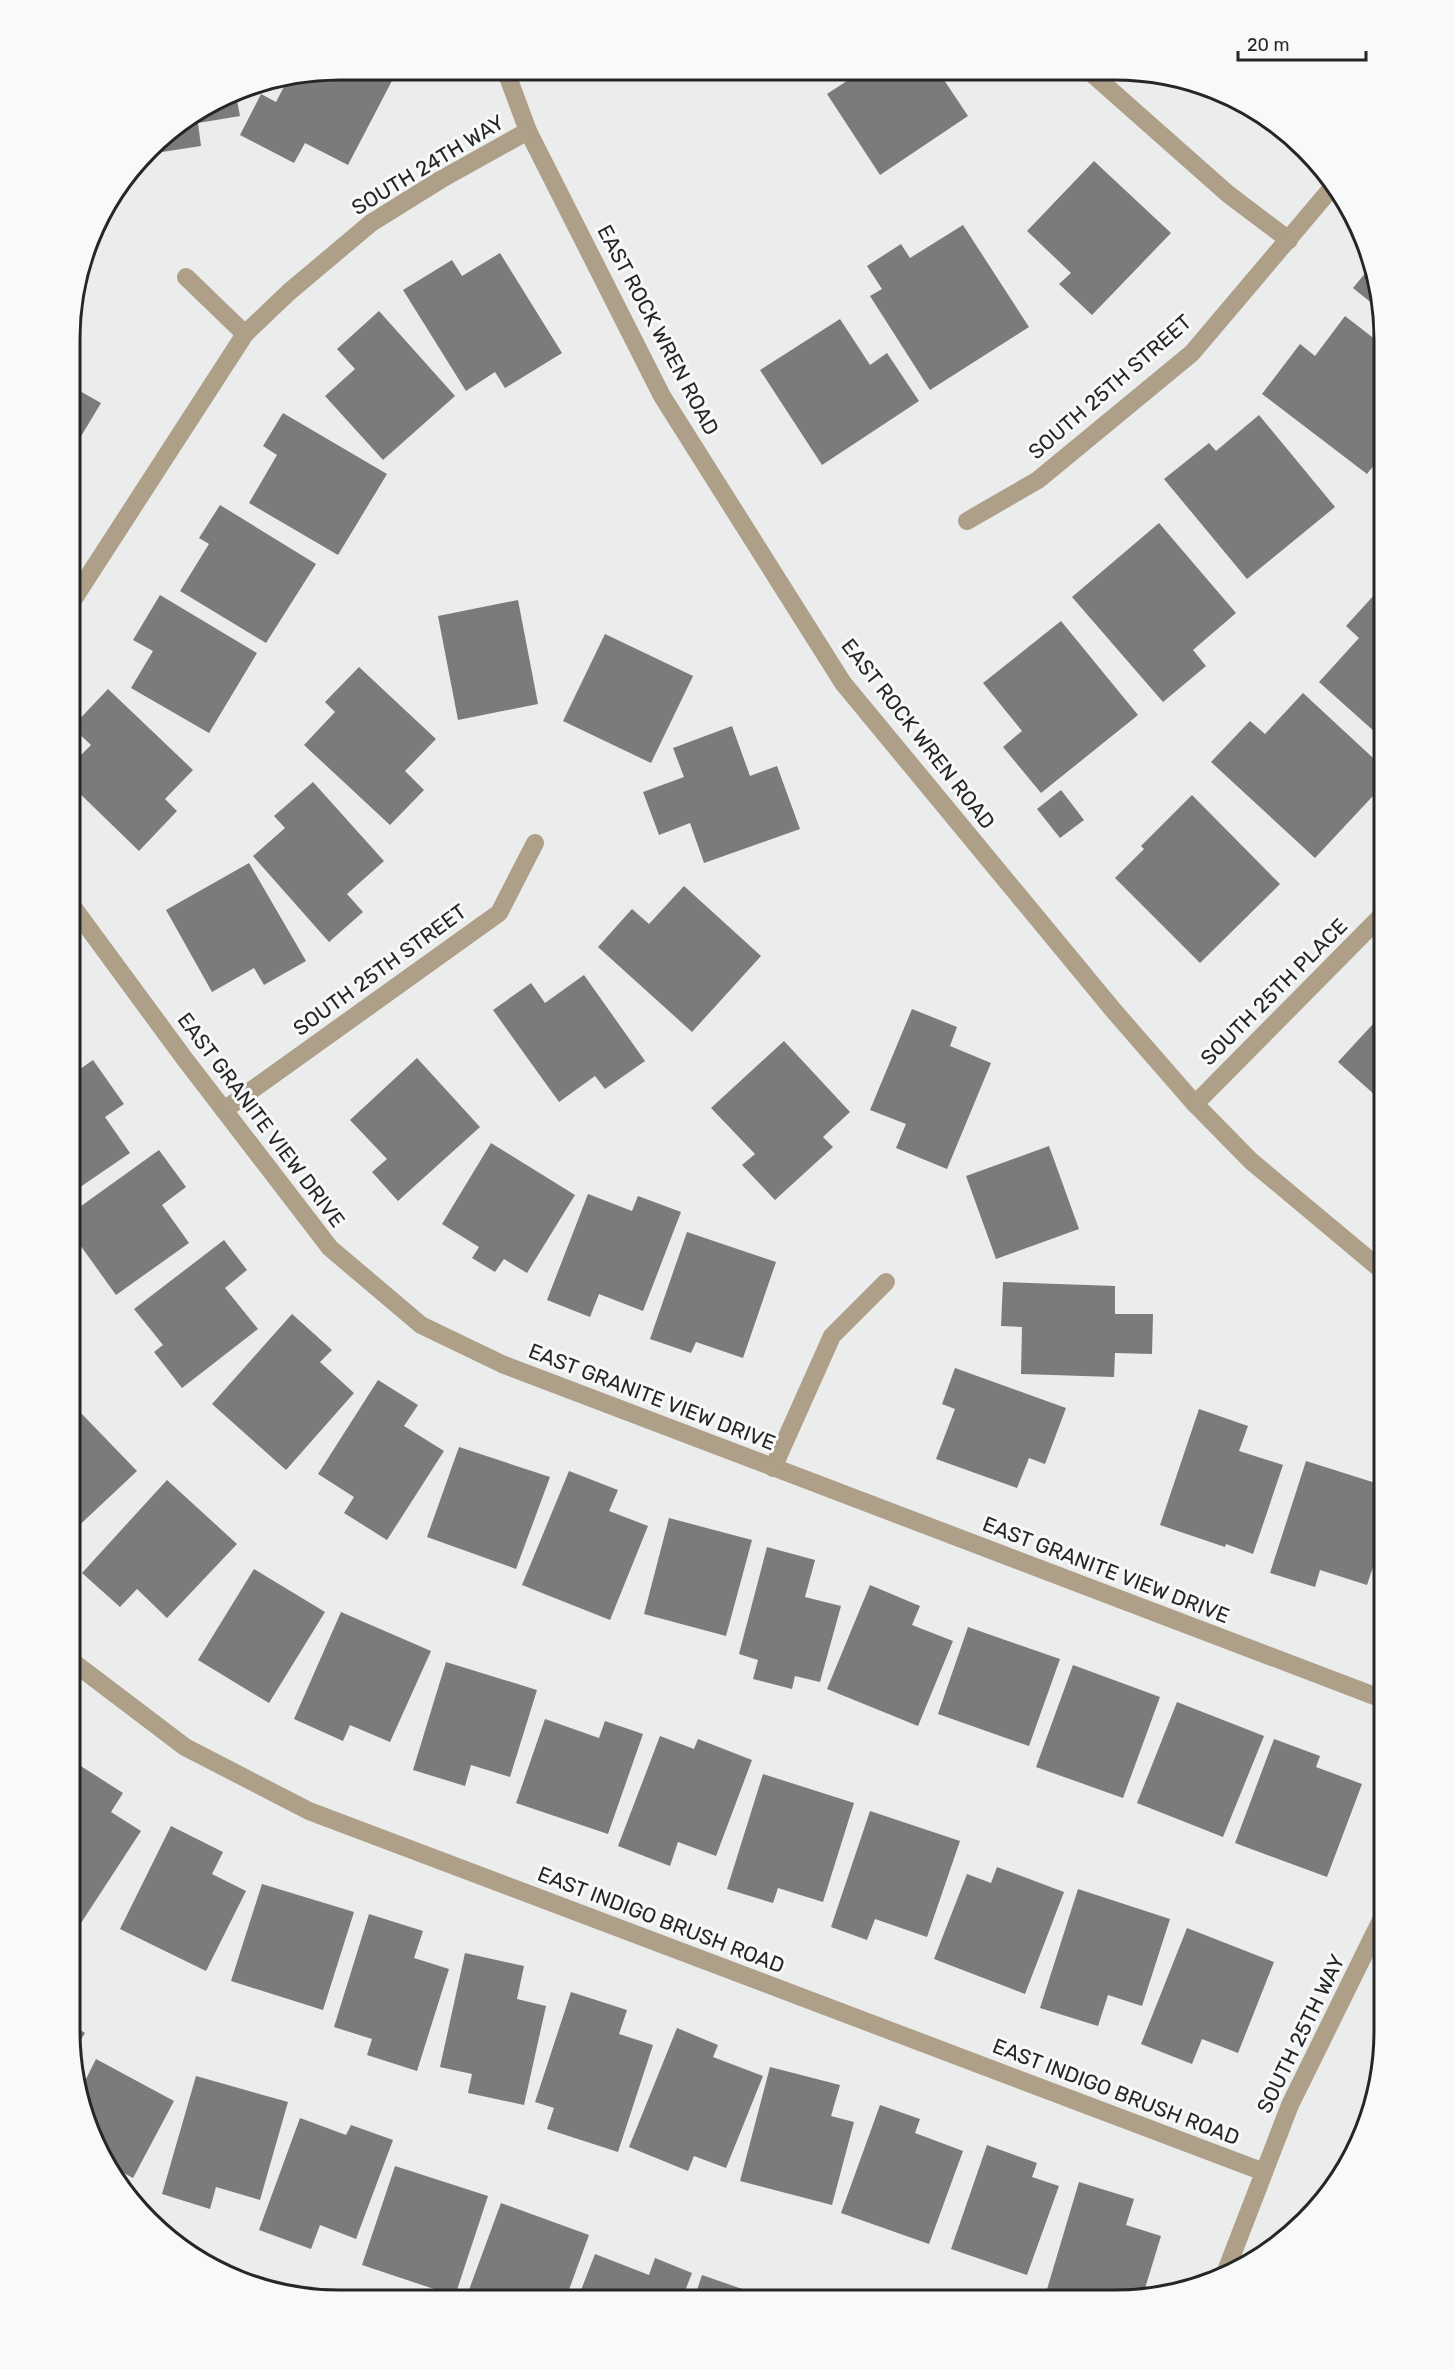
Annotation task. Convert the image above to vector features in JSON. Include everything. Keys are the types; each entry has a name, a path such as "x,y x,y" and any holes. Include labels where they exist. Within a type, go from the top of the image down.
{"street":[{"name":"EAST ROCK WREN ROAD","path":"509,80 528,131 662,396 843,683 1114,1011 1195,1104 1251,1161 1375,1265"},
{"path":"1099,80 1228,195 1288,240"},
{"name":"SOUTH 24TH WAY","path":"80,589 245,334 289,292 371,223 440,180 528,131"},
{"name":"SOUTH 25TH STREET","path":"967,521 1038,480 1192,353 1329,192"},
{"path":"186,277 245,334"},
{"name":"SOUTH 25TH STREET","path":"224,1110 499,913 536,843"},
{"name":"EAST GRANITE VIEW DRIVE","path":"80,916 330,1248 421,1325 502,1364 1375,1697"},
{"name":"SOUTH 25TH PLACE","path":"1195,1104 1375,922"},
{"path":"773,1468 832,1335 886,1282"},
{"name":"EAST INDIGO BRUSH ROAD","path":"80,1667 185,1747 309,1811 1264,2172"},
{"name":"SOUTH 25TH WAY","path":"1229,2263 1290,2105 1375,1932"}],"building":[{"path":"322,80 392,80 348,165 305,143 294,163 240,135 261,94 276,102 285,85 288,84"},
{"path":"848,80 944,80 968,116 880,175 827,94"},
{"path":"237,100 240,116 198,123 201,146 158,153 195,123"},
{"path":"1094,161 1171,233 1092,315 1059,284 1071,273 1027,231"},
{"path":"963,225 1029,327 930,390 870,296 882,289 867,266 901,244 910,258"},
{"path":"500,253 562,353 505,388 495,372 466,391 403,290 452,260 462,276"},
{"path":"1366,272 1372,303 1353,288"},
{"path":"379,311 455,396 383,460 325,396 355,369 337,349"},
{"path":"1345,316 1375,339 1375,464 1367,474 1262,394 1300,344 1315,356"},
{"path":"840,319 870,365 887,353 919,401 822,465 760,370"},
{"path":"80,391 101,403 80,438"},
{"path":"283,413 387,474 338,555 249,503 277,455 263,446"},
{"path":"1259,415 1335,507 1247,579 1164,479 1209,443 1216,451"},
{"path":"220,505 316,564 266,643 180,591 209,544 199,538"},
{"path":"1159,523 1236,613 1193,650 1206,666 1163,702 1072,597"},
{"path":"1375,594 1375,732 1319,682 1359,638 1346,626"},
{"path":"160,595 257,653 209,733 131,688 153,651 133,640"},
{"path":"518,600 538,704 458,720 438,616"},
{"path":"1061,621 1138,715 1041,793 1003,747 1022,731 983,683"},
{"path":"605,634 693,676 651,763 563,721"},
{"path":"359,667 436,739 405,771 424,790 390,825 304,745 335,712 325,702"},
{"path":"108,689 193,770 165,799 177,811 139,851 80,794 80,756 91,745 80,735 80,719"},
{"path":"1303,693 1375,760 1375,794 1315,858 1211,762 1250,721 1265,734"},
{"path":"732,726 750,776 777,766 800,829 704,863 690,823 659,835 643,792 684,777 673,748"},
{"path":"313,782 384,861 347,894 363,912 329,942 253,856 285,828 274,816"},
{"path":"1061,790 1084,820 1060,838 1037,809"},
{"path":"1192,795 1280,884 1200,963 1115,878 1144,849 1141,846"},
{"path":"249,863 306,961 264,985 254,968 212,992 166,910"},
{"path":"684,886 761,956 692,1032 598,947 632,909 649,924"},
{"path":"584,975 645,1061 605,1089 595,1076 559,1102 493,1010 531,983 545,1003"},
{"path":"912,1009 957,1027 950,1046 991,1063 947,1169 896,1148 906,1124 870,1110"},
{"path":"1375,1022 1375,1095 1338,1062"},
{"path":"784,1041 850,1112 823,1137 833,1147 775,1200 742,1165 755,1154 711,1108"},
{"path":"417,1058 480,1127 398,1201 372,1172 387,1159 350,1120"},
{"path":"93,1060 124,1104 105,1117 130,1153 80,1187 80,1069"},
{"path":"491,1143 575,1195 527,1273 504,1259 495,1272 472,1258 479,1247 442,1224"},
{"path":"1049,1146 1079,1229 996,1259 966,1176"},
{"path":"159,1150 186,1187 162,1205 189,1243 116,1295 80,1245 80,1207"},
{"path":"588,1194 632,1211 638,1196 681,1212 643,1311 599,1294 590,1317 547,1300"},
{"path":"687,1232 776,1262 743,1358 696,1342 691,1353 650,1339"},
{"path":"224,1240 247,1270 225,1288 258,1329 182,1388 154,1352 163,1345 134,1309"},
{"path":"1003,1282 1115,1286 1115,1314 1153,1314 1152,1354 1115,1353 1114,1377 1021,1374 1022,1327 1001,1326"},
{"path":"292,1314 332,1350 320,1362 354,1393 286,1470 212,1404"},
{"path":"955,1368 1066,1408 1045,1464 1029,1458 1017,1488 936,1459 955,1409 942,1404"},
{"path":"378,1380 418,1405 404,1426 444,1451 387,1540 344,1513 354,1497 318,1474"},
{"path":"1199,1409 1248,1426 1239,1451 1283,1465 1253,1554 1160,1525"},
{"path":"80,1412 137,1471 80,1525"},
{"path":"459,1447 550,1477 516,1569 427,1537"},
{"path":"1306,1461 1375,1483 1375,1561 1367,1585 1320,1570 1315,1587 1270,1573"},
{"path":"569,1471 618,1490 609,1511 648,1526 610,1620 522,1585"},
{"path":"167,1480 237,1544 167,1618 137,1589 120,1607 82,1573"},
{"path":"669,1518 752,1540 726,1636 644,1614"},
{"path":"767,1547 815,1560 805,1597 841,1606 820,1682 795,1676 792,1689 753,1679 758,1660 739,1654"},
{"path":"254,1569 325,1612 269,1703 198,1660"},
{"path":"870,1585 920,1606 912,1625 953,1641 918,1726 827,1689"},
{"path":"341,1612 431,1651 390,1742 350,1725 343,1741 294,1719"},
{"path":"968,1627 1060,1659 1029,1746 938,1714"},
{"path":"446,1662 537,1690 510,1777 471,1765 465,1786 413,1770"},
{"path":"1073,1665 1160,1697 1123,1798 1036,1767"},
{"path":"1177,1702 1264,1736 1223,1837 1137,1803"},
{"path":"545,1719 599,1738 605,1721 643,1734 608,1834 516,1803"},
{"path":"660,1736 694,1749 698,1739 752,1760 716,1856 678,1842 670,1866 618,1846"},
{"path":"1274,1739 1320,1756 1316,1767 1362,1784 1327,1877 1235,1843"},
{"path":"80,1766 123,1793 111,1812 141,1831 81,1923"},
{"path":"763,1774 854,1803 823,1902 778,1888 773,1903 727,1889"},
{"path":"870,1811 960,1841 927,1937 875,1919 867,1940 831,1927"},
{"path":"171,1826 223,1852 212,1874 246,1891 206,1971 120,1929"},
{"path":"997,1867 1064,1892 1025,1994 934,1959 967,1874 991,1883"},
{"path":"262,1884 354,1912 323,2010 231,1981"},
{"path":"1078,1889 1170,1919 1142,2006 1108,1995 1098,2026 1040,2008"},
{"path":"369,1914 423,1931 414,1958 449,1969 417,2071 367,2055 372,2039 334,2027"},
{"path":"1187,1928 1274,1962 1238,2053 1202,2039 1192,2064 1141,2044"},
{"path":"465,1953 524,1966 517,1999 546,2006 524,2105 468,2093 472,2074 440,2067"},
{"path":"571,1992 627,2010 619,2034 653,2045 618,2152 547,2129 554,2108 535,2102"},
{"path":"677,2028 718,2045 713,2057 763,2076 726,2168 694,2156 688,2171 629,2147"},
{"path":"80,2030 85,2033 80,2041"},
{"path":"96,2059 174,2101 133,2178 122,2172 106,2145 93,2114 84,2082"},
{"path":"770,2067 840,2085 831,2116 854,2122 832,2205 740,2181"},
{"path":"196,2076 288,2102 260,2200 216,2187 210,2209 162,2194"},
{"path":"880,2105 920,2119 915,2133 963,2151 929,2244 841,2213"},
{"path":"300,2118 346,2135 351,2125 393,2140 356,2239 320,2225 311,2249 259,2230"},
{"path":"987,2145 1037,2163 1032,2177 1059,2186 1027,2275 951,2249"},
{"path":"395,2166 488,2196 457,2290 437,2290 362,2265"},
{"path":"1079,2182 1134,2199 1126,2225 1161,2236 1145,2287 1116,2290 1047,2290"},
{"path":"501,2203 589,2235 569,2290 469,2290"},
{"path":"595,2254 649,2275 655,2258 692,2273 685,2290 581,2290"},
{"path":"702,2275 745,2290 697,2290"}]}
